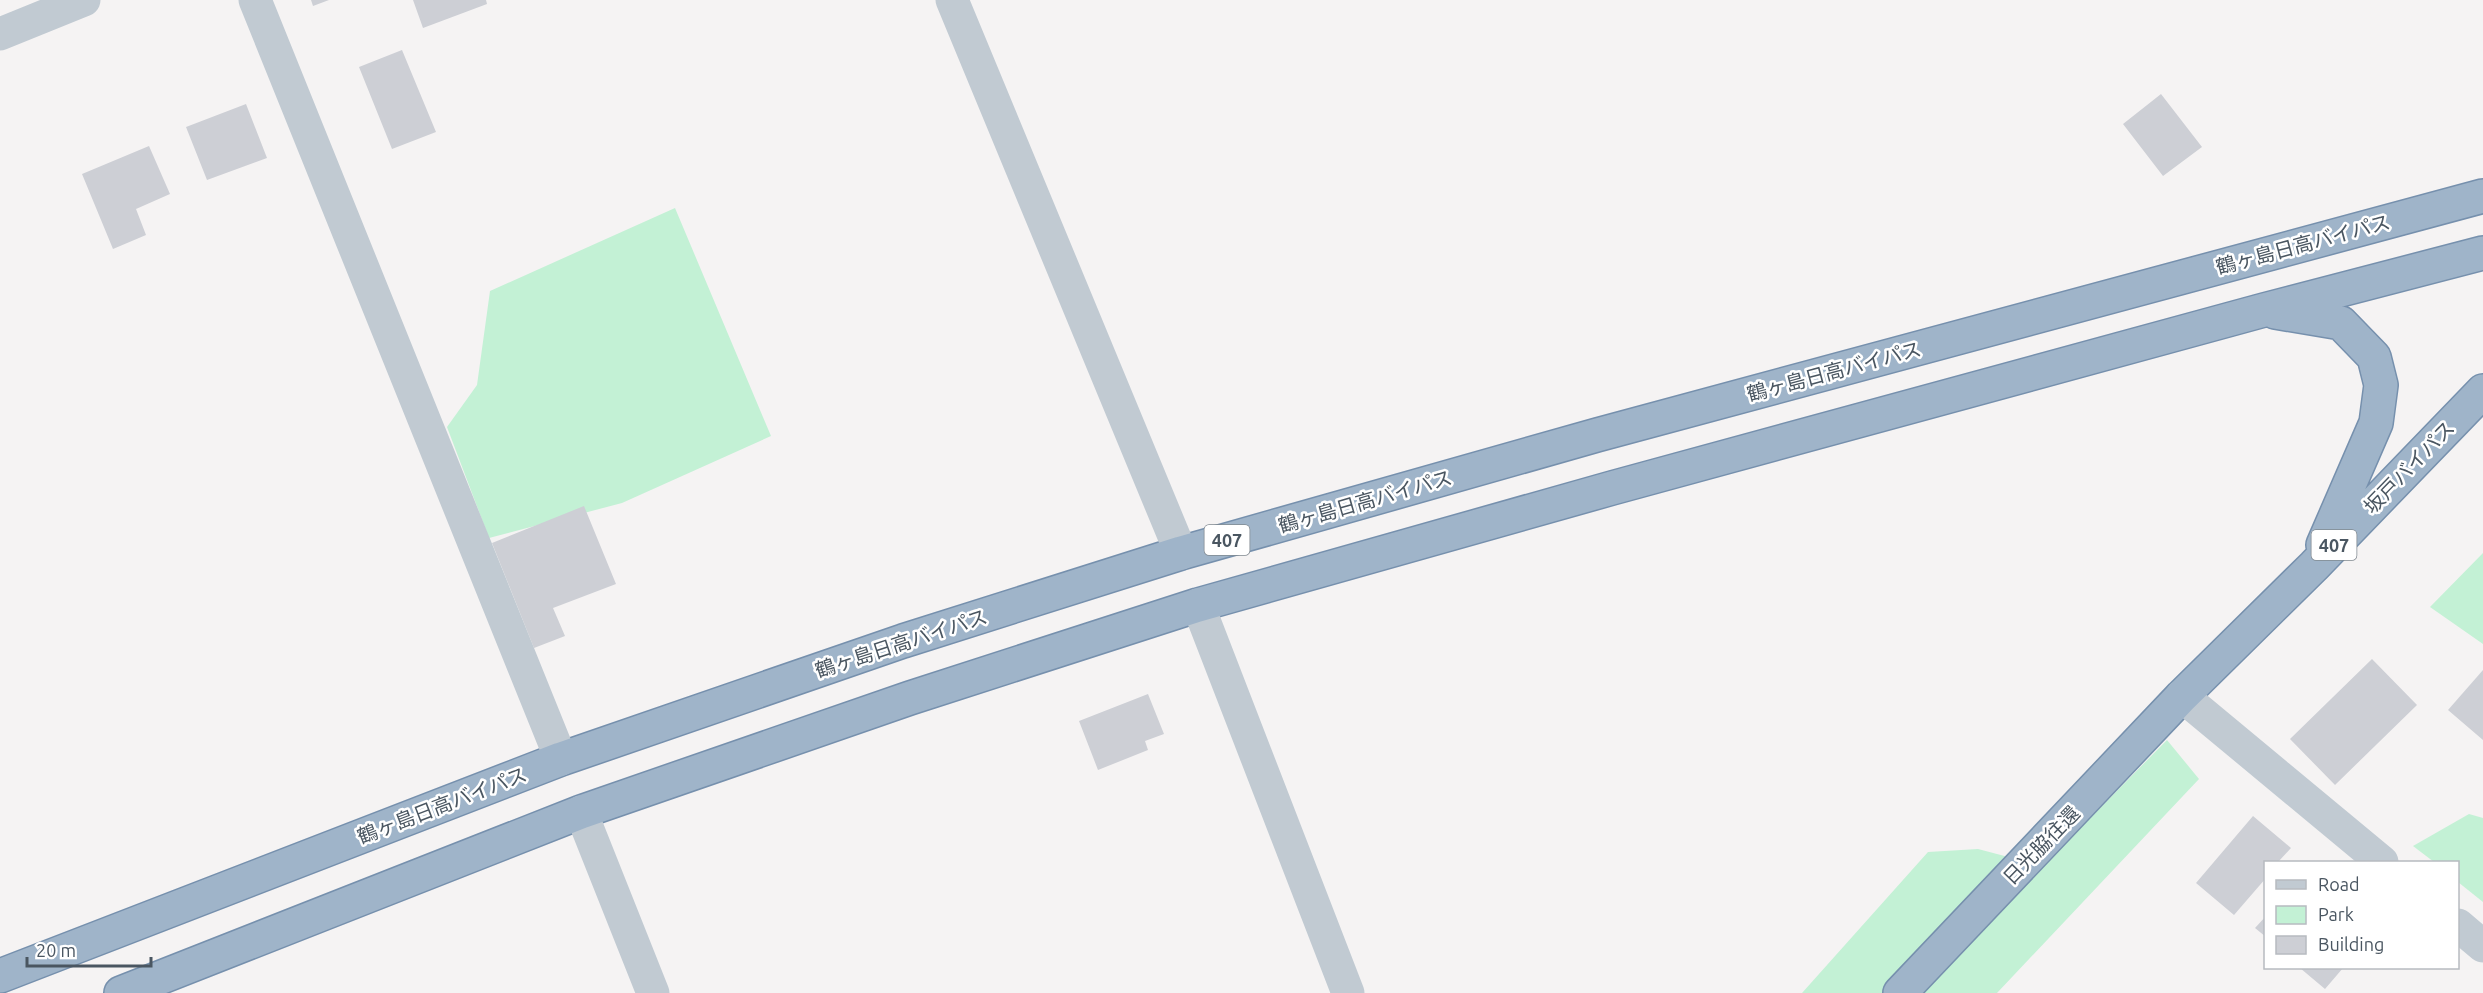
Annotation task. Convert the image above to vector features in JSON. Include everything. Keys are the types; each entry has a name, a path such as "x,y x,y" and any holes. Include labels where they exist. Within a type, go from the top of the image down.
{"highway":[{"name":"鶴ヶ島日高バイパス","path":"0,976 561,759 903,641 1181,553 1608,432 2483,196"},
{"path":"121,993 581,812 910,698 1198,605 1612,488 2264,310 2483,253"},
{"path":"2264,310 2341,323 2374,357 2381,385 2376,423 2314,566"},
{"name":"坂戸バイパス","path":"2182,696 2314,566 2483,391"},
{"name":"日光脇往還","path":"1900,993 2182,696"}],"street":[{"path":"0,34 84,0"},
{"path":"255,0 561,759"},
{"path":"952,0 1181,553"},
{"path":"1198,605 1348,993"},
{"path":"2182,696 2381,861"},
{"path":"581,812 653,993"},
{"path":"2459,927 2483,946"}],"green space":[{"path":"675,208 771,436 622,503 489,538 447,427 477,385 490,291"},
{"path":"2483,553 2483,644 2430,607"},
{"path":"2167,740 2199,779 1997,993 1802,993 1928,852 1978,849 2043,866"},
{"path":"2469,814 2483,818 2483,902 2459,883 2459,861 2433,861 2413,846"}],"building":[{"path":"311,0 329,0 313,6"},
{"path":"413,0 486,0 487,4 423,28"},
{"path":"402,50 436,132 392,149 359,67"},
{"path":"2161,94 2202,147 2163,176 2123,124"},
{"path":"246,104 267,158 207,180 186,127"},
{"path":"149,146 170,194 136,209 146,235 113,249 82,174"},
{"path":"584,506 616,584 553,608 565,636 534,648 492,543"},
{"path":"2372,659 2417,705 2335,785 2290,739"},
{"path":"2483,670 2483,740 2448,710"},
{"path":"1148,694 1164,734 1145,741 1148,750 1098,770 1079,721"},
{"path":"2253,816 2291,848 2279,861 2264,861 2264,880 2234,915 2196,883"},
{"path":"2264,918 2264,935 2255,928"},
{"path":"2301,969 2342,969 2325,989"}]}
